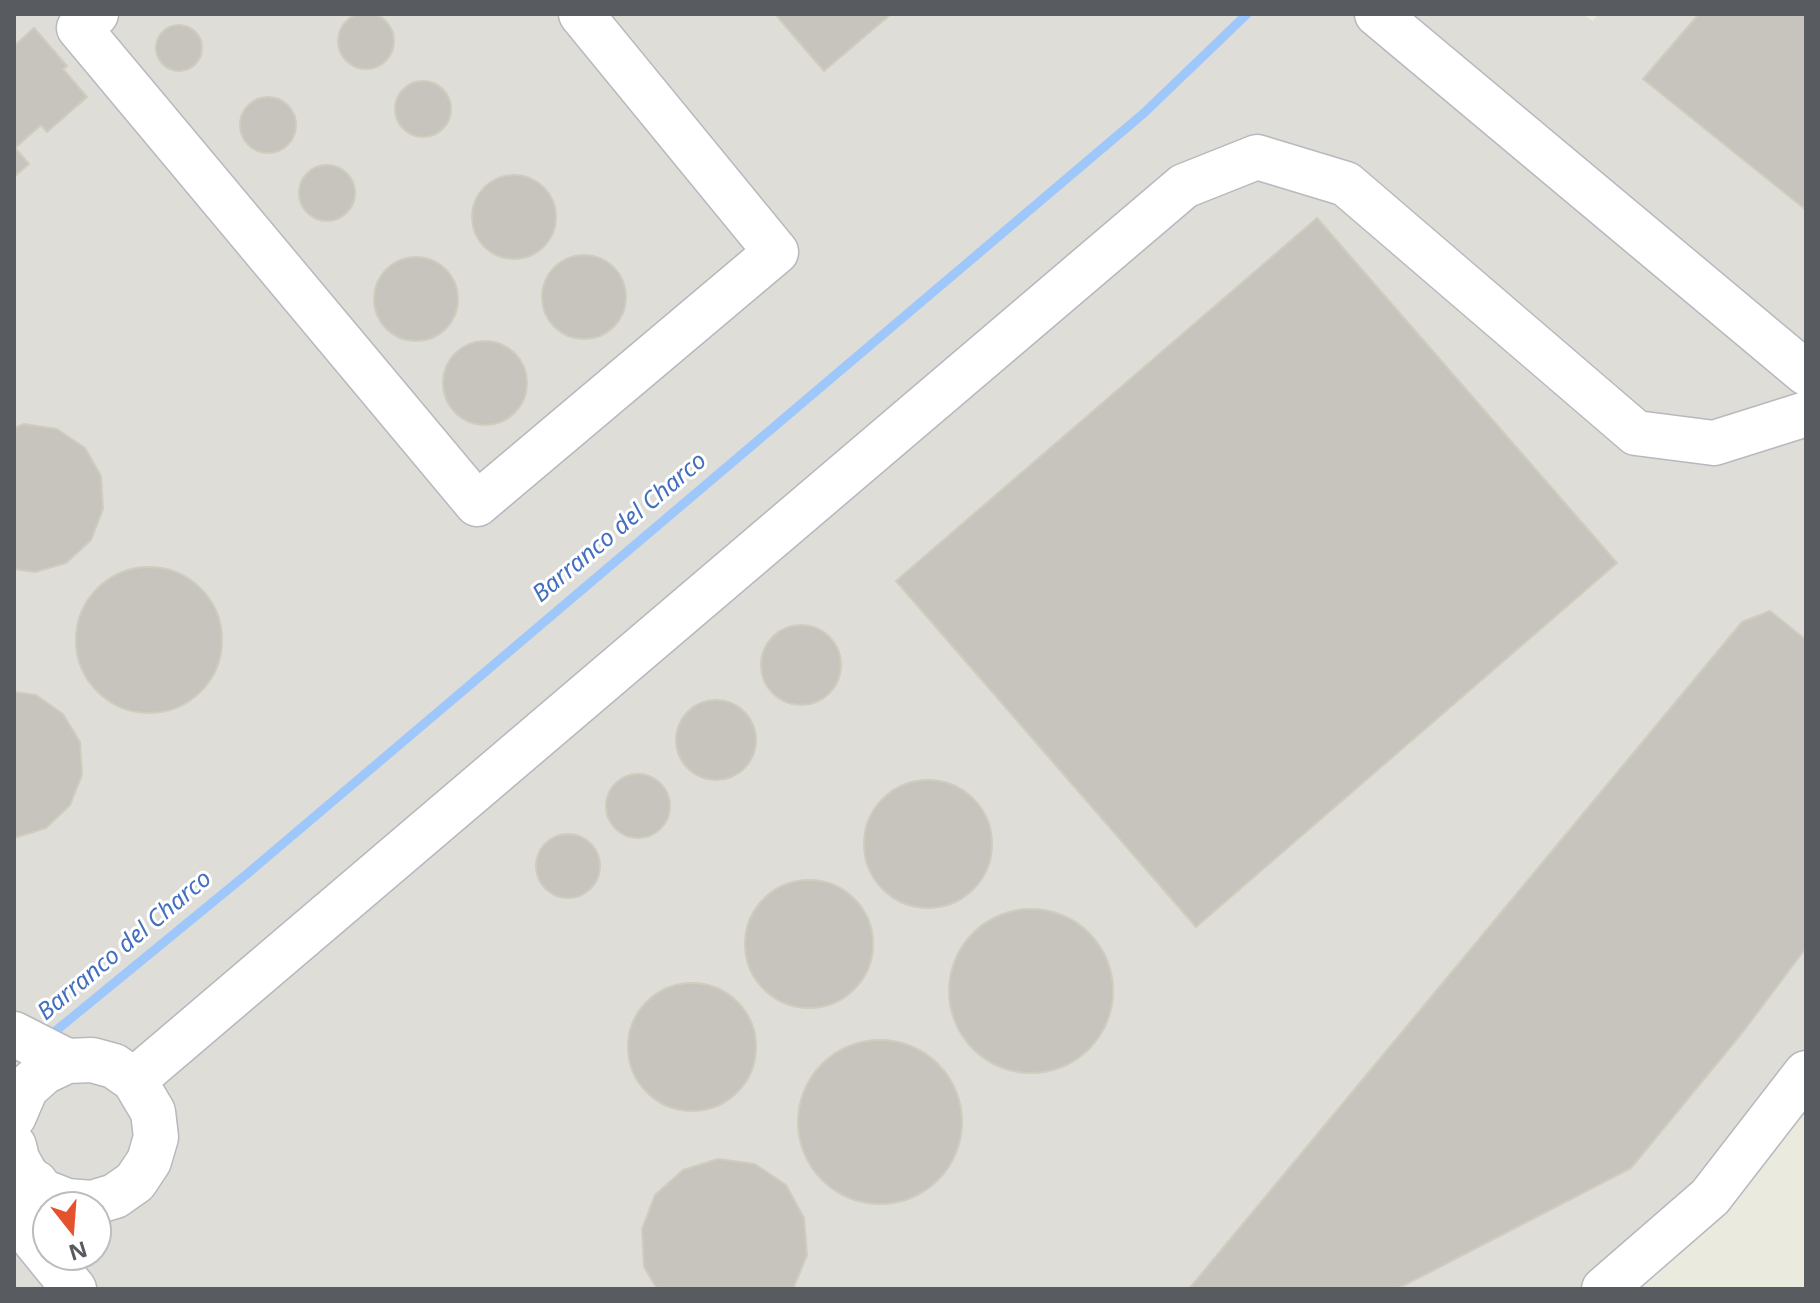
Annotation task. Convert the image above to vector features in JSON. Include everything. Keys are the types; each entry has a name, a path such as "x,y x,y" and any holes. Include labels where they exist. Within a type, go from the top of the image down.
{"street":[{"path":"96,14 79,28 477,504 776,252 581,14"},
{"path":"1377,14 1806,373"},
{"path":"134,1080 1184,186 1257,157 1346,184 1636,433 1714,443 1806,414"},
{"path":"14,1034 67,1061"},
{"path":"14,1146 22,1167 44,1192 67,1201 92,1203 115,1196 135,1182 149,1161 156,1137 153,1112 134,1080 114,1066 92,1060 67,1061 18,1088"},
{"path":"1604,1289 1710,1197 1806,1073"},
{"path":"36,1183 35,1241 74,1289"}],"shaded area":[{"path":"14,14 1582,14 1593,21 1598,14 1806,14 1806,1087 1604,1289 14,1289"}],"building":[{"path":"366,13 386,21 394,41 386,61 366,69 346,61 338,41 346,21"},
{"path":"775,14 891,14 824,71"},
{"path":"1699,14 1806,14 1806,210 1643,79"},
{"path":"179,25 195,32 202,48 195,64 179,71 163,64 156,48 163,32"},
{"path":"34,28 67,66 63,69 87,97 47,132 41,125 15,148 29,164 14,177 14,46"},
{"path":"423,81 443,89 451,109 443,129 423,137 403,129 395,109 403,89"},
{"path":"268,97 288,105 296,125 288,145 268,153 248,145 240,125 248,105"},
{"path":"327,165 347,173 355,193 347,213 327,221 307,213 299,193 307,173"},
{"path":"514,175 530,178 544,187 553,201 556,217 553,233 544,247 530,256 514,259 498,256 484,247 475,233 472,217 475,201 484,187 498,178"},
{"path":"1317,218 1617,563 1196,927 896,581"},
{"path":"584,255 600,258 614,267 623,281 626,297 623,313 614,327 600,336 584,339 568,336 554,327 545,313 542,297 545,281 554,267 568,258"},
{"path":"416,257 432,260 446,269 455,283 458,299 455,315 446,329 432,338 416,341 400,338 386,329 377,315 374,299 377,283 386,269 400,260"},
{"path":"485,341 501,344 515,353 524,367 527,383 524,399 515,413 501,422 485,425 469,422 455,413 446,399 443,383 446,367 455,353 469,344"},
{"path":"24,424 57,429 85,448 101,476 103,509 91,540 66,563 35,572 14,569 14,428"},
{"path":"149,567 177,573 201,588 216,612 222,640 216,668 201,692 177,707 149,713 121,707 97,692 82,668 76,640 82,612 97,588 121,573"},
{"path":"1770,611 1806,640 1806,948 1742,1033 1631,1168 1397,1289 1189,1289 1742,622"},
{"path":"793,625 809,625 830,636 841,657 841,673 830,694 809,705 793,705 779,699 767,687 761,673 761,657 767,643 779,631"},
{"path":"14,692 36,695 63,714 80,742 82,775 70,805 46,828 14,838"},
{"path":"708,700 724,700 745,711 756,732 756,748 745,769 724,780 708,780 694,774 682,762 676,748 676,732 682,718 694,706"},
{"path":"638,774 656,780 664,788 670,806 664,824 656,832 638,838 620,832 612,824 606,806 612,788 620,780"},
{"path":"928,780 953,785 973,799 987,819 992,844 987,869 973,889 953,903 928,908 903,903 883,889 869,869 864,844 869,819 883,799 903,785"},
{"path":"568,834 586,840 594,848 600,866 594,884 586,892 568,898 550,892 542,884 536,866 542,848 550,840"},
{"path":"809,880 834,885 854,899 868,919 873,944 868,969 854,989 834,1003 809,1008 784,1003 764,989 750,969 745,944 750,919 764,899 784,885"},
{"path":"1031,909 1062,915 1089,933 1107,960 1113,991 1107,1022 1089,1049 1062,1067 1031,1073 1000,1067 973,1049 955,1022 949,991 955,960 973,933 1000,915"},
{"path":"692,983 717,988 737,1002 751,1022 756,1047 751,1072 737,1092 717,1106 692,1111 667,1106 647,1092 633,1072 628,1047 633,1022 647,1002 667,988"},
{"path":"880,1040 911,1046 938,1064 956,1091 962,1122 956,1153 938,1180 911,1198 880,1204 849,1198 822,1180 804,1153 798,1122 804,1091 822,1064 849,1046"},
{"path":"718,1159 755,1164 786,1185 804,1218 807,1255 793,1289 657,1289 644,1267 642,1229 655,1195 683,1170"}],"waterway":[{"name":"Barranco del Charco","path":"47,1038 247,874 1144,113 1247,14"}]}
